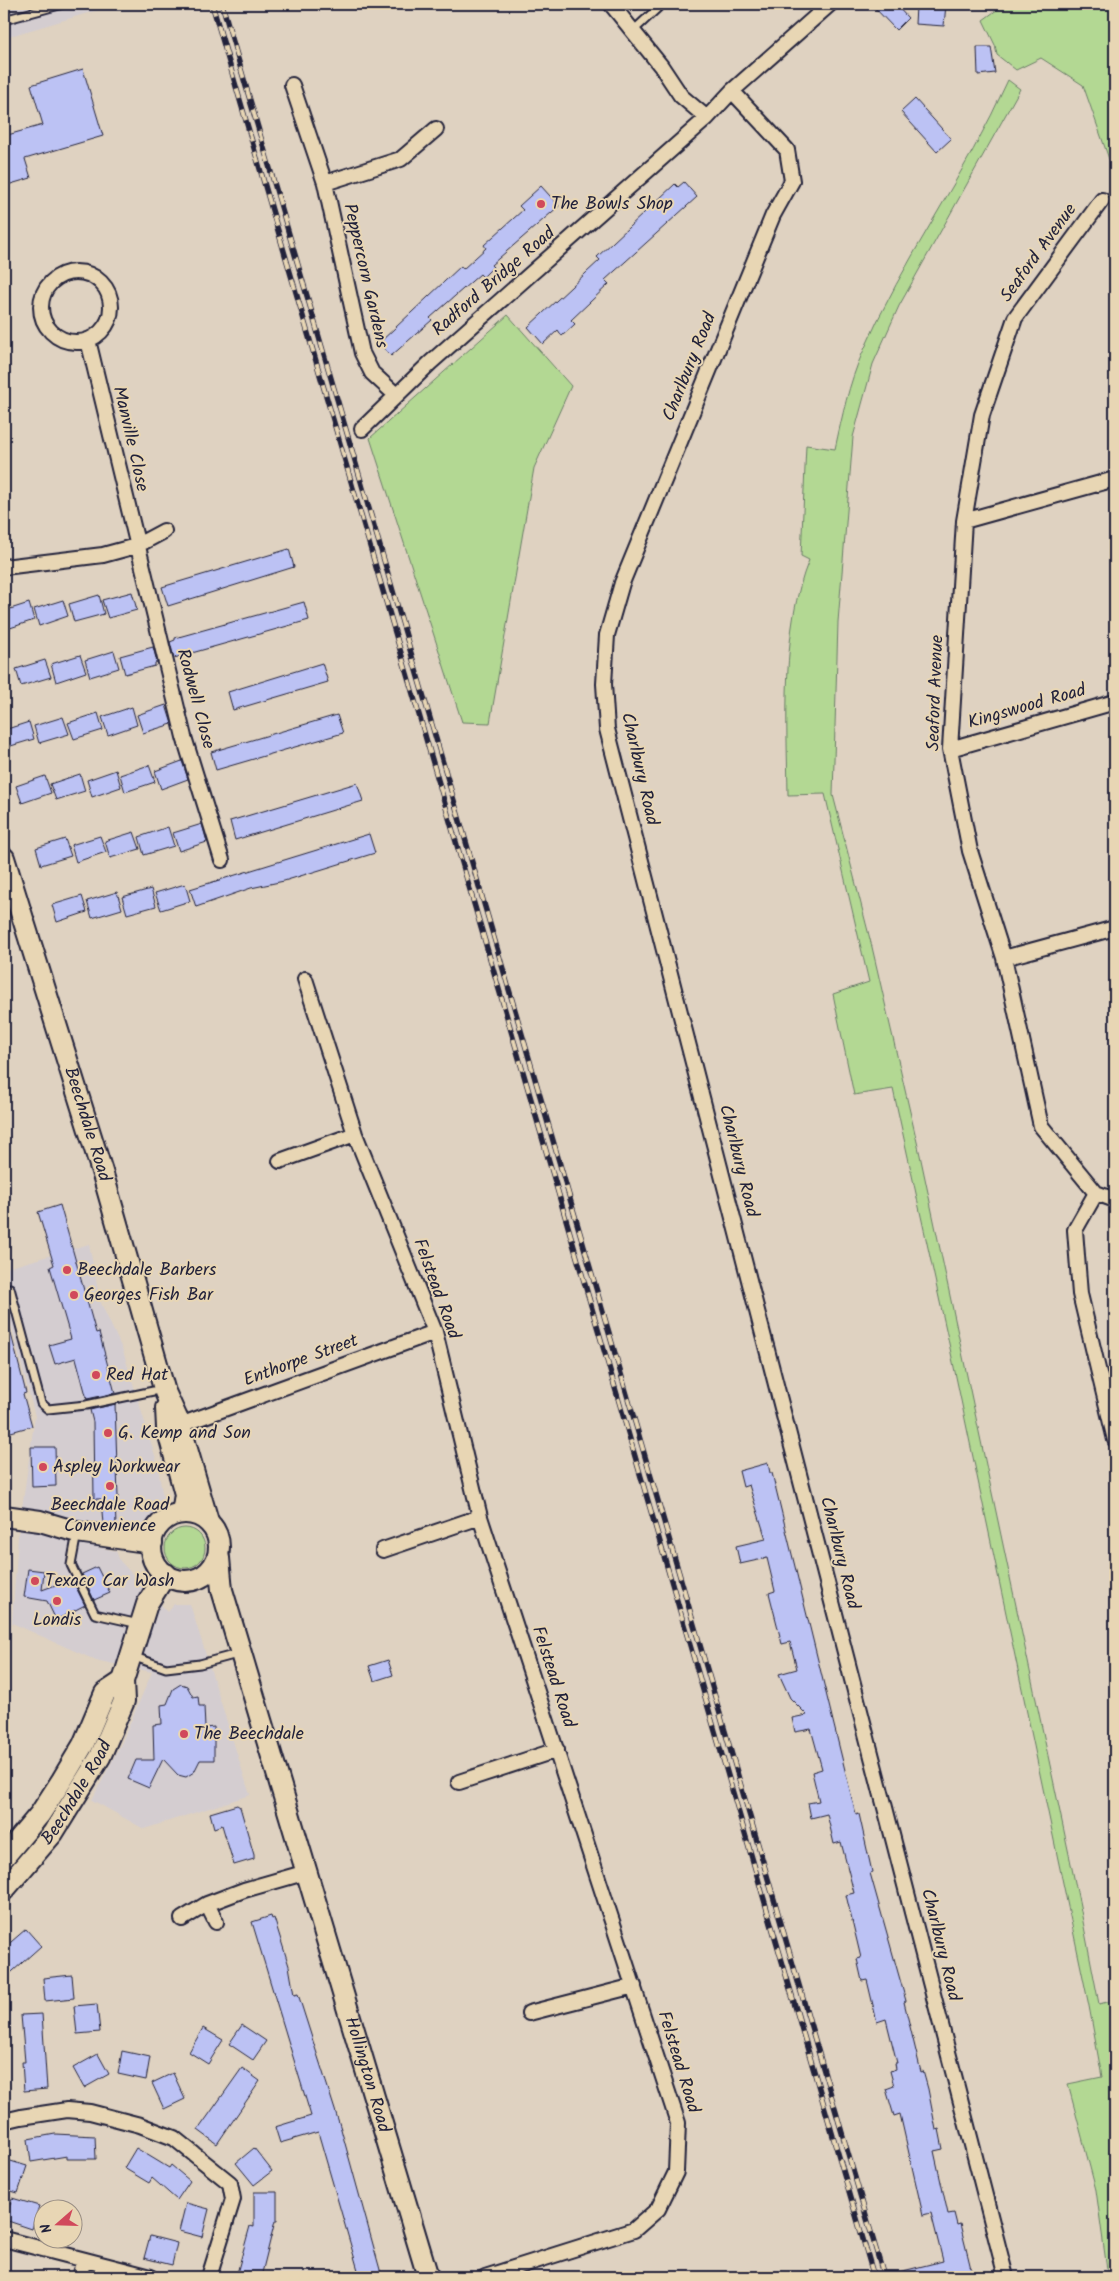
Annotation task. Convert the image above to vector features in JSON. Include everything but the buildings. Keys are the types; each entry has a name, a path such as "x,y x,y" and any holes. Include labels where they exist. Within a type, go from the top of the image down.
{"street":[{"path":"612,4 661,66 680,96 707,118"},
{"name":"Radford Bridge Road","path":"362,429 430,363 707,118 732,91 830,4"},
{"name":"Peppercorn Gardens","path":"292,85 325,183 362,353 372,373 396,395"},
{"name":"Charlbury Road","path":"732,91 787,150 792,181 773,214 622,583 607,635 604,684 607,729 1006,2277"},
{"path":"325,183 401,159 436,129"},
{"name":"Seaford Avenue","path":"1096,1194 1041,1126 1004,958 970,851 950,748 964,521 982,415 1015,318 1102,200"},
{"path":"66,272 84,272 99,280 107,289 111,301 111,313 107,325 88,340 76,342 64,340 52,332 44,322 41,311 44,292 55,278 66,272"},
{"name":"Manville Close","path":"88,340 136,546"},
{"path":"964,521 1115,479"},
{"path":"4,567 103,555 136,546 164,531"},
{"name":"Rodwell Close","path":"136,546 184,737 222,860"},
{"name":"Kingswood Road","path":"950,748 1115,702"},
{"name":"Beechdale Road","path":"4,858 104,1178 164,1390 180,1425"},
{"path":"1004,958 1115,928"},
{"name":"Felstead Road","path":"305,979 355,1134 435,1332 480,1517 678,2123 676,2172 658,2209 634,2230 485,2277"},
{"path":"280,1161 355,1134"},
{"path":"1115,1200 1096,1194 1075,1230 1080,1294 1115,1440"},
{"name":"Enthorpe Street","path":"180,1425 435,1332"},
{"name":"Beechdale Road","path":"164,1390 167,1428 185,1494 182,1514"},
{"path":"180,1425 208,1521 218,1538 213,1565 192,1580 174,1580 154,1560 152,1543 159,1526 173,1516 182,1514 196,1515 208,1521"},
{"path":"4,1516 40,1521 77,1532 152,1543"},
{"path":"383,1550 480,1517"},
{"name":"Hollington Road","path":"213,1565 428,2277"},
{"name":"Beechdale Road","path":"4,1890 53,1833 100,1757 124,1701 123,1681 147,1604 166,1574"},
{"name":"Beechdale Road","path":"4,1857 40,1814 62,1780 83,1745 105,1693 123,1681"},
{"path":"459,1782 556,1750"},
{"path":"182,1919 207,1904 244,1890 307,1872"},
{"path":"207,1904 216,1922"},
{"path":"529,2013 634,1986"},
{"path":"4,2121 21,2116 67,2110 90,2112 140,2125 174,2138 230,2183 233,2199 209,2277"},
{"path":"4,2239 151,2277"},
{"path":"79,2277 84,2260"}],"lane":[{"path":"4,20 63,4"},
{"path":"632,30 662,4"},
{"path":"10,1288 41,1403 48,1409 86,1406 164,1390"},
{"path":"77,1532 72,1566 95,1614 142,1624"},
{"path":"132,1656 166,1668 200,1664 241,1653"}],"shaded area":[{"path":"4,4 118,4 4,38"},
{"path":"89,1244 100,1301 123,1351 157,1462 164,1504 145,1523 132,1531 96,1527 98,1547 116,1551 120,1561 168,1612 174,1604 190,1604 250,1795 144,1829 92,1800 122,1742 152,1672 95,1660 12,1623 18,1537 35,1416 4,1298 4,1269"}],"green space":[{"path":"1005,4 1115,4 1115,156 1109,159 1083,85 1041,58 1016,70 997,55 995,45 983,20"},
{"path":"1008,80 1020,89 899,306 873,364 853,437 838,622 833,795 872,947 920,1155 1080,1906 1099,2004 1115,2000 1115,2277 1108,2277 1096,2190 1068,2084 1102,2077 1089,2006 947,1334 893,1089 854,1095 833,994 869,982 825,794 788,795 787,706 790,645 800,587 809,560 801,556 806,445 835,449 853,377 878,319 973,150"},
{"path":"508,315 571,386 534,468 490,723 462,722 370,438"},
{"path":"181,1528 189,1528 196,1531 202,1537 205,1548 202,1559 196,1565 189,1568 181,1568 174,1565 168,1559 165,1552 165,1544 168,1537 174,1531"}],"railway":[{"path":"212,4 874,2277"},
{"path":"222,4 884,2277"}],"place":[{"name":"The Bowls Shop","path":"541,204"},
{"name":"Beechdale Barbers","path":"67,1270"},
{"name":"Georges Fish Bar","path":"74,1295"},
{"name":"Red Hat","path":"96,1375"},
{"name":"G. Kemp and Son","path":"108,1433"},
{"name":"Aspley Workwear","path":"43,1467"},
{"name":"Beechdale Road Convenience","path":"110,1486"},
{"name":"Texaco Car Wash","path":"35,1581"},
{"name":"Londis","path":"57,1601"},
{"name":"The Beechdale","path":"184,1734"}]}
